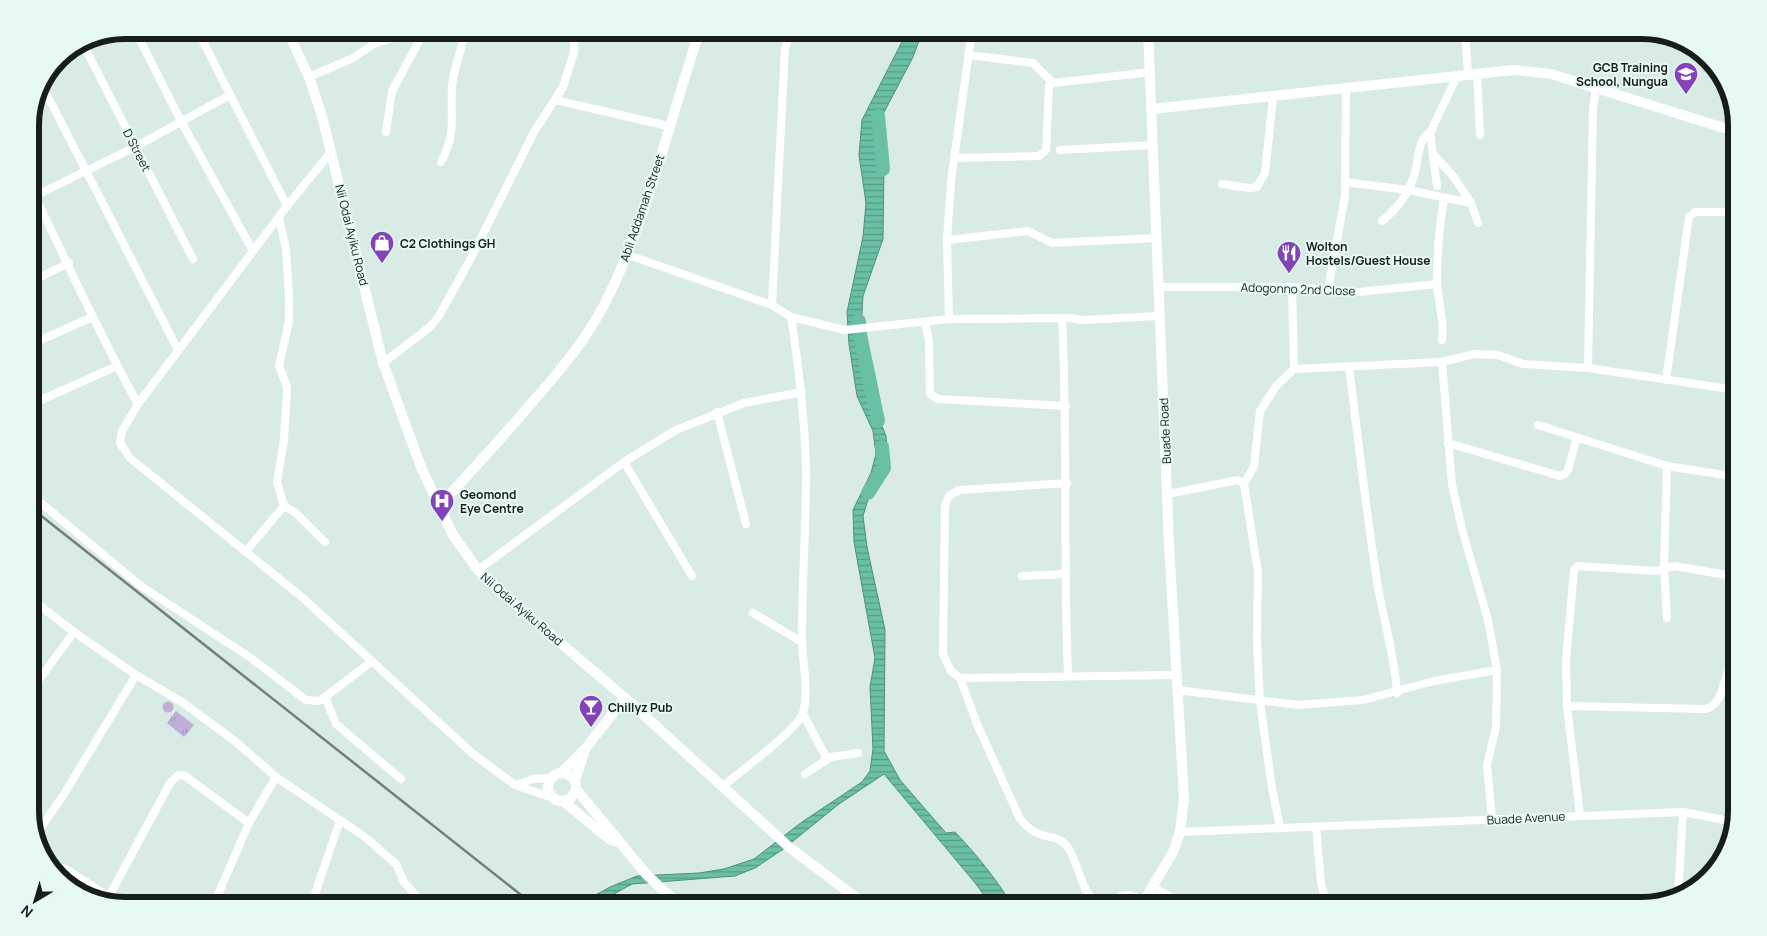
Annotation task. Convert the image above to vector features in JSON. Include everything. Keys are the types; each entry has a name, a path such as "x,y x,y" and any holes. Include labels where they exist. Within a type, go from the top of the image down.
{"street":[{"path":"140,39 182,123 254,251"},
{"path":"202,39 287,206"},
{"name":"Nii Odai Ayiku Road","path":"291,39 308,77 331,152 383,363 420,466 438,507 453,534 478,570 543,630 625,698 789,847 855,897"},
{"path":"308,77 353,58 374,44 395,39"},
{"path":"386,132 392,90 420,39"},
{"path":"441,162 450,146 453,80 464,39"},
{"path":"383,363 430,327 439,316 471,258 534,132 563,87 574,52 575,39"},
{"name":"Abli Addamah Street","path":"438,507 480,462 575,352 603,307 628,255 697,39"},
{"path":"772,305 785,48 788,39"},
{"path":"949,319 947,240 954,158 971,39"},
{"name":"Buade Road","path":"1146,897 1173,852 1180,832 1184,784 1176,675 1159,316 1149,39"},
{"path":"1467,39 1480,135"},
{"name":"D Street","path":"85,48 193,258"},
{"path":"968,55 1033,63 1053,83"},
{"path":"1152,109 1514,70 1551,74 1728,129"},
{"path":"954,158 1035,156 1043,153 1046,150 1049,86 1053,83 1151,72"},
{"path":"1382,220 1402,202 1415,173 1424,138 1430,133 1457,76"},
{"path":"1588,368 1592,109 1596,87"},
{"path":"1328,290 1346,182 1346,89"},
{"path":"46,93 178,350"},
{"path":"39,194 182,123 230,95"},
{"path":"1222,184 1249,188 1257,187 1262,181 1265,173 1273,97"},
{"path":"556,100 668,126"},
{"path":"1430,133 1438,186"},
{"path":"1060,150 1153,145"},
{"path":"331,152 287,206 138,404 122,431 120,443 130,458 303,598 473,754 515,785 563,801 608,838 618,842"},
{"path":"1432,153 1453,176 1471,203 1478,224"},
{"path":"1346,182 1408,190 1444,199 1471,203"},
{"path":"1442,340 1444,327 1438,284 1438,233 1444,199"},
{"path":"39,204 69,263 116,366 138,404"},
{"path":"1666,380 1689,217 1695,212 1728,212"},
{"path":"39,215 43,213"},
{"path":"279,218 286,249 290,296 289,321 279,366 287,387 284,440 277,482 284,506 296,513 325,542"},
{"path":"947,240 1028,231 1052,243 1156,238"},
{"path":"628,255 772,305 792,317 845,330 949,319 1062,318 1088,320 1159,316"},
{"path":"39,278 69,263"},
{"name":"Adogonno 2nd Close","path":"1159,287 1292,287 1359,292 1438,284"},
{"path":"1292,287 1294,369"},
{"path":"39,341 92,317"},
{"path":"723,786 784,735 796,724 803,714 805,700 802,642 806,472 802,392 792,317"},
{"path":"1062,318 1066,406 1067,483 1064,574 1068,675"},
{"path":"925,322 929,341 930,394 938,400 1066,406"},
{"path":"1244,484 1254,466 1260,411 1277,385 1294,369 1442,362 1474,354 1498,355 1523,364 1546,367 1588,368 1728,389"},
{"path":"1442,362 1452,484 1488,620 1497,670 1496,727 1487,765 1492,819"},
{"path":"39,401 116,366"},
{"path":"1349,367 1380,603 1396,670 1397,693"},
{"path":"478,570 624,462 676,430 717,412 744,403 802,392"},
{"path":"717,412 746,524"},
{"path":"1538,425 1667,466 1728,475"},
{"path":"1448,444 1560,476 1568,470 1576,437"},
{"path":"624,462 692,576"},
{"path":"1667,466 1664,568 1667,618"},
{"path":"1168,494 1238,480 1244,484 1248,496 1258,572 1256,641 1260,702 1272,788 1280,827"},
{"path":"1067,483 959,490 949,496 945,506 943,654 951,670 960,678 977,724 1020,819 1029,830 1060,839 1067,845 1090,897"},
{"path":"39,501 141,586 252,658 306,700 319,701 371,662"},
{"path":"246,550 284,506"},
{"path":"1580,815 1567,706 1566,661 1575,568 1656,572 1675,566 1728,575"},
{"path":"1022,576 1064,574"},
{"path":"39,605 136,675 182,702 236,742 276,777 386,854 400,870 404,882 416,897"},
{"path":"753,612 802,642"},
{"path":"39,680 74,632"},
{"path":"1177,690 1260,702 1298,705 1363,700 1397,693 1434,682 1497,670"},
{"path":"1567,706 1706,709 1717,702 1728,671"},
{"path":"40,829 64,794 136,675"},
{"path":"960,678 1176,675"},
{"path":"325,697 336,724 401,779"},
{"path":"515,785 533,779 551,778 561,773 585,749 625,698"},
{"path":"803,714 827,759"},
{"path":"563,801 572,798 585,749"},
{"path":"805,774 827,759 858,753"},
{"path":"561,773 569,774 575,785 613,831 618,842 646,874 670,897"},
{"path":"109,896 170,783 178,776 185,776 250,823"},
{"path":"217,897 250,823 276,777"},
{"path":"551,778 548,788 553,798"},
{"path":"1678,889 1683,812"},
{"name":"Buade Avenue","path":"1180,832 1683,812 1728,821"},
{"path":"313,897 340,820"},
{"path":"1316,827 1321,883 1325,897"},
{"path":"59,867 69,871 98,892"},
{"path":"1152,886 1171,897"}],"green space":[{"path":"168,701 174,707 168,713 162,707"},
{"path":"176,711 194,725 184,737 167,723"}],"shaded area":[{"path":"903,39 920,39 913,57 881,118 876,140 884,162 883,239 863,296 860,347 864,382 886,436 888,456 869,496 863,516 867,547 885,630 884,751 900,780 946,833 955,832 979,858 1007,897 985,897 884,774 839,804 782,850 755,868 735,876 632,884 608,897 592,897 637,876 699,873 724,869 754,859 802,822 862,782 870,771 873,749 870,687 875,658 854,542 853,510 871,473 876,454 873,431 857,396 849,344 847,312 863,237 866,203 859,155 862,120"}],"waterway":[{"path":"878,116 883,169"},
{"path":"859,321 860,335 878,421"},
{"path":"868,493 884,468 882,447"}],"railway":[{"path":"39,514 524,897"}],"place":[{"name":"GCB Training School, Nungua","path":"1686,95"},
{"name":"C2 Clothings GH","path":"382,264"},
{"name":"Wolton Hostels/Guest House","path":"1289,274"},
{"name":"Geomond Eye Centre","path":"442,522"},
{"name":"Chillyz Pub","path":"591,728"}]}
